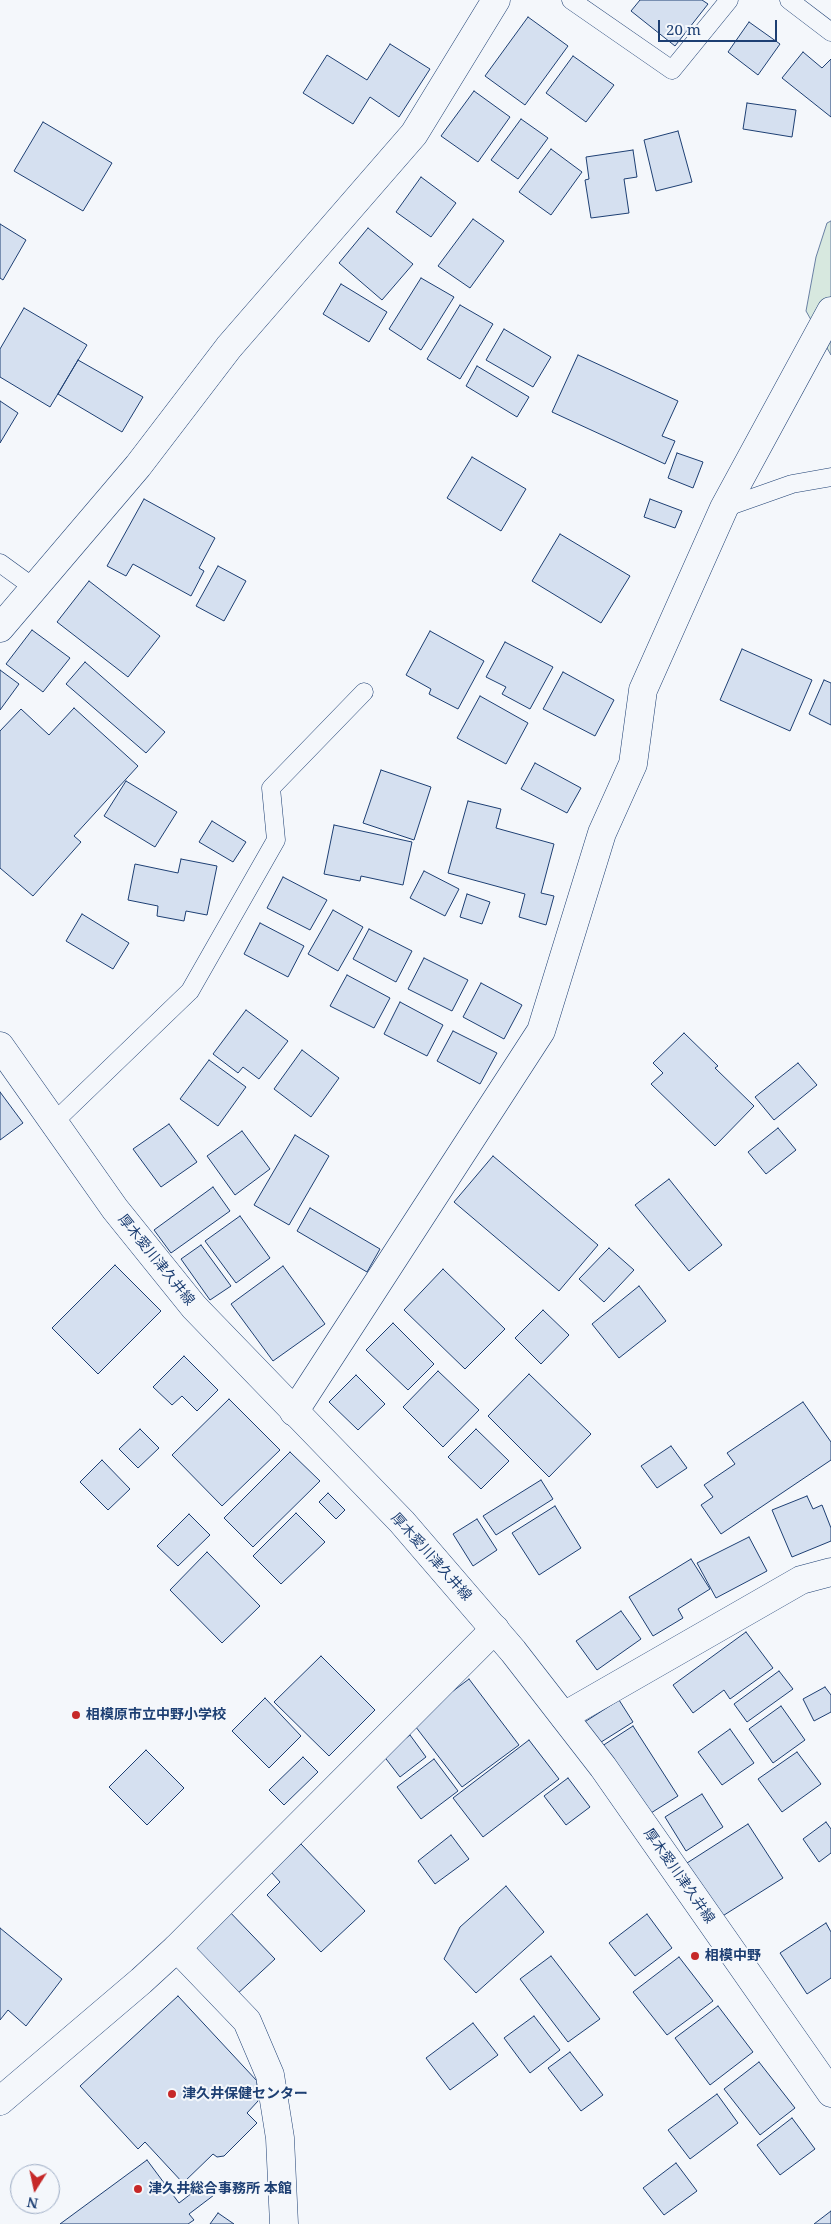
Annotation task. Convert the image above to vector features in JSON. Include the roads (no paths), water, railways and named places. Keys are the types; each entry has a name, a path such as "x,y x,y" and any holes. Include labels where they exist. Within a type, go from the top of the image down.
{"street":[{"path":"0,628 138,466 229,346 414,134 496,0"},
{"path":"294,1412 541,1031 602,834 633,764 644,690 724,508 831,311"},
{"name":"厚木愛川津久井線","path":"0,1046 115,1209 194,1307 402,1522 495,1629 603,1767 831,2093"},
{"path":"564,1716 801,1580 831,1572"},
{"path":"0,2100 134,1987 177,1948 495,1629"},
{"path":"177,1948 247,2021 266,2066 272,2084 280,2138 284,2224"}],"lane":[{"path":"571,0 672,70 729,0"},
{"path":"789,0 831,32"},
{"path":"724,508 792,484 831,478"},
{"path":"0,563 34,587"},
{"path":"53,1123 190,991 276,840 271,788 364,692"}],"place":[{"name":"相模原市立中野小学校","path":"76,1715"},
{"name":"相模中野","path":"695,1956"},
{"name":"津久井保健センター","path":"172,2094"},
{"name":"津久井総合事務所 本館","path":"138,2189"}]}
